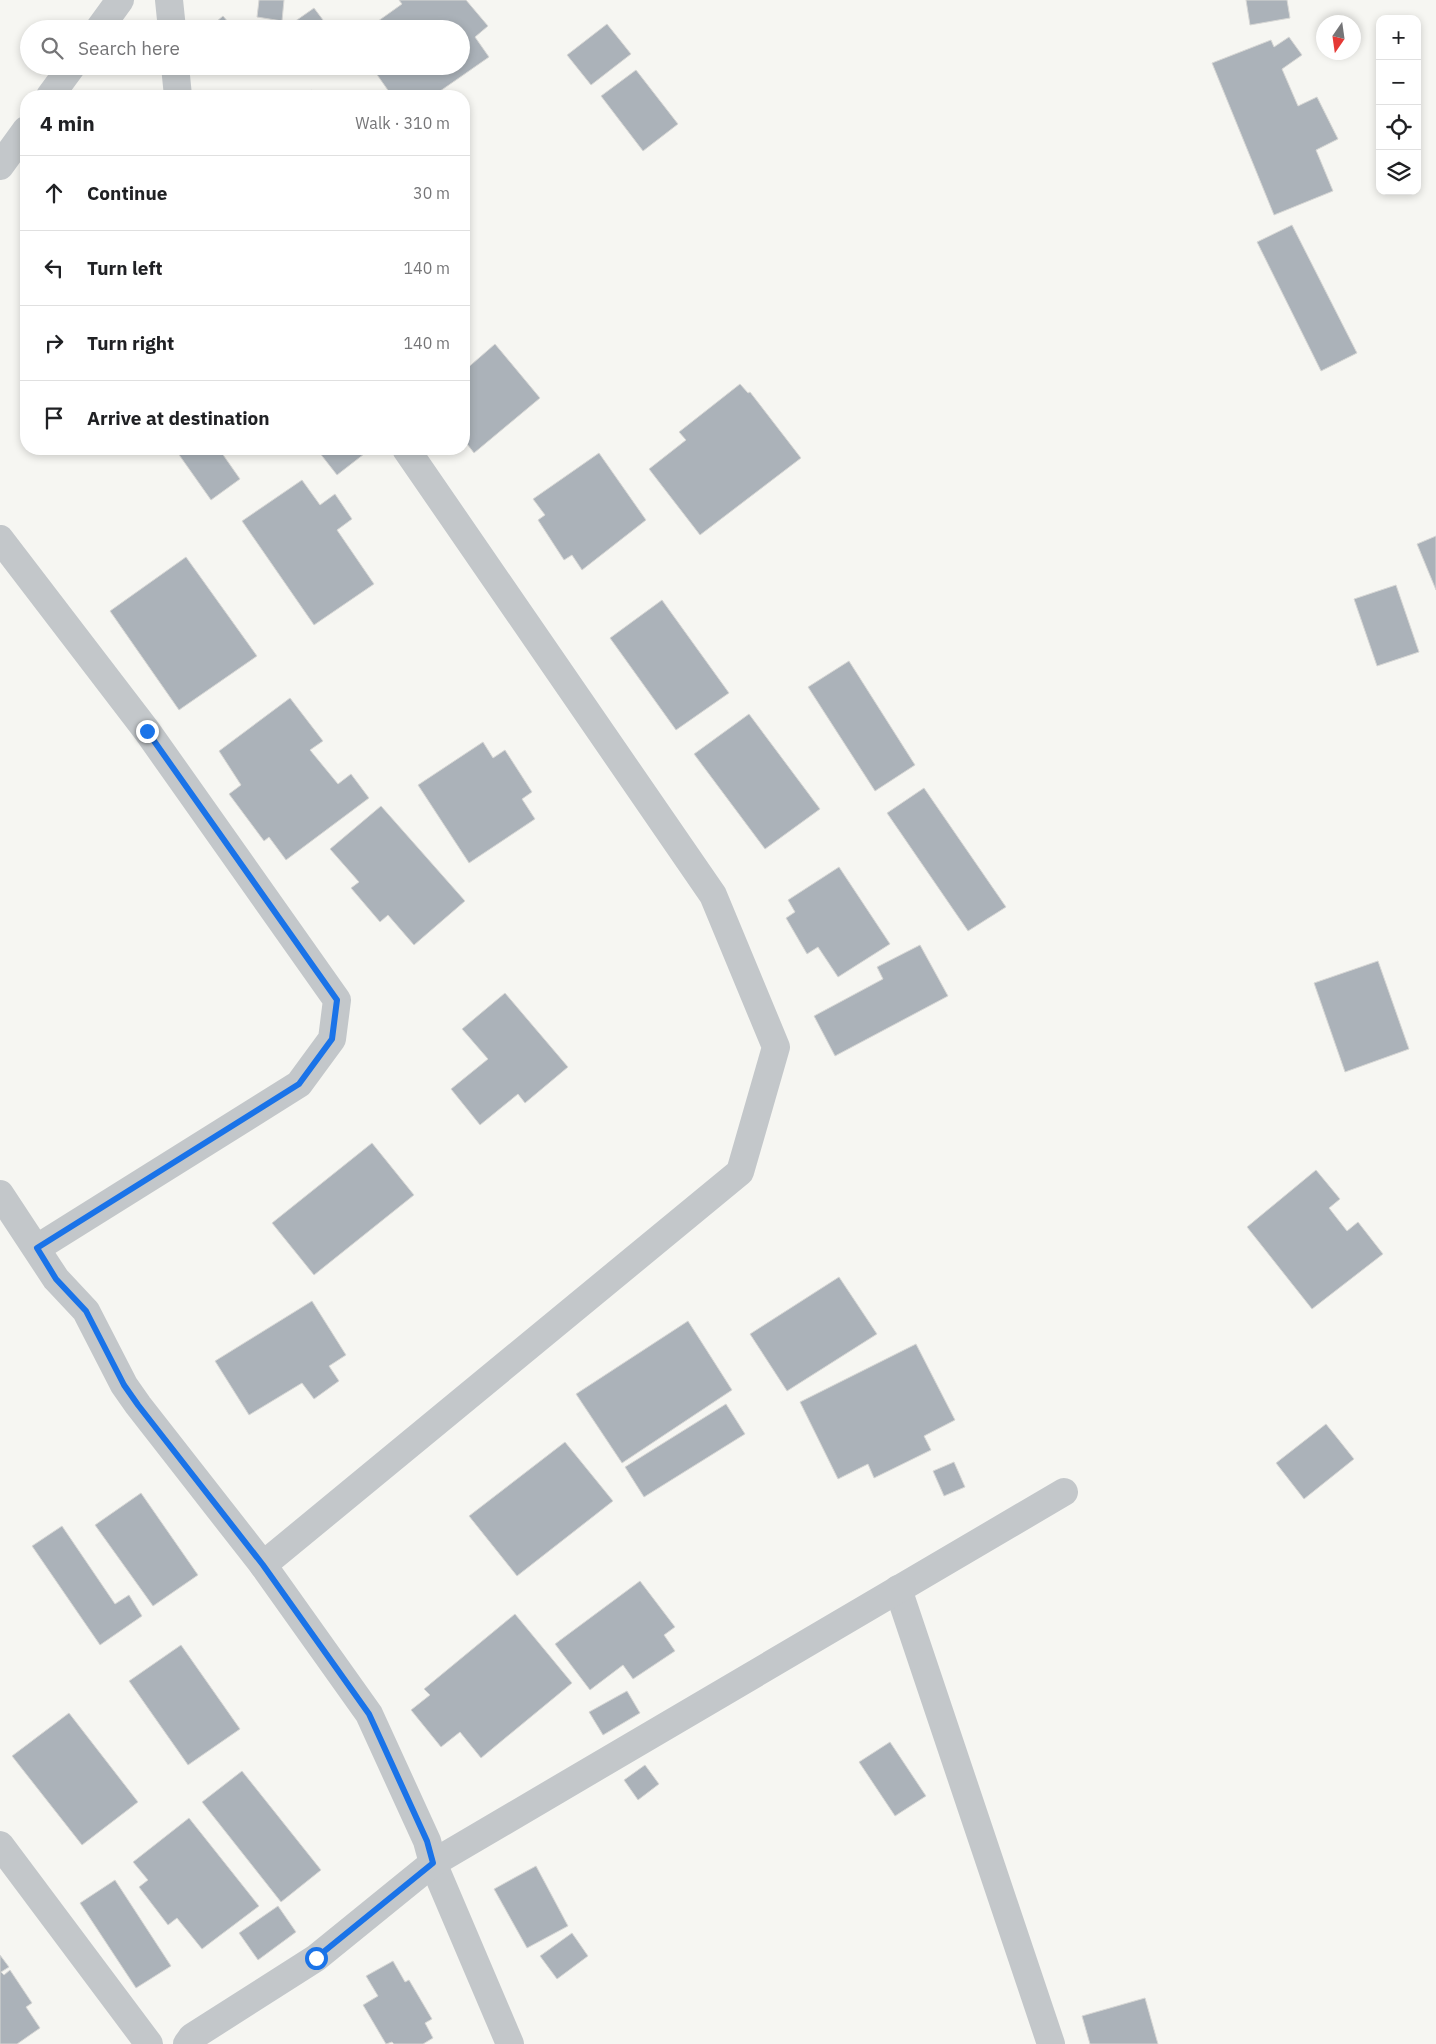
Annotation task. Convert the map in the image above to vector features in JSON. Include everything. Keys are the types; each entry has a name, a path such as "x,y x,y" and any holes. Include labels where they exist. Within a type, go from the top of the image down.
{"street":[{"path":"106,20 120,0"},
{"path":"169,0 171,20"},
{"path":"54,90 65,75"},
{"path":"176,75 177,90"},
{"path":"0,166 20,138"},
{"path":"263,1565 740,1172 776,1047 713,895 410,455"},
{"path":"0,539 147,731 337,1000 332,1039 299,1084 37,1248"},
{"path":"0,1194 56,1279 86,1311 124,1385 138,1405 263,1565 369,1714 427,1841 433,1863 510,2044"},
{"path":"187,2044 192,2037 316,1958 433,1863 1064,1492"},
{"path":"898,1589 1051,2044"},
{"path":"2,1853 150,2044"}],"building":[{"path":"259,0 284,0 282,20 257,17"},
{"path":"399,0 466,0 488,26 475,37 489,57 470,70 470,20 380,20 402,4"},
{"path":"1246,0 1287,0 1290,18 1250,25"},
{"path":"314,8 323,20 297,20"},
{"path":"223,16 226,20 218,20"},
{"path":"607,24 631,54 591,85 567,55"},
{"path":"1289,37 1302,55 1282,69 1298,106 1317,97 1338,139 1316,150 1333,191 1274,215 1212,63 1271,40 1274,47"},
{"path":"636,70 678,124 643,151 601,96"},
{"path":"377,75 463,75 442,90 388,90"},
{"path":"1292,225 1357,353 1321,371 1257,242"},
{"path":"495,344 540,398 474,453 470,448 470,366"},
{"path":"740,384 748,393 750,392 801,458 700,535 649,469 686,440 679,432"},
{"path":"599,453 646,520 582,570 572,555 564,560 538,520 545,515 533,499"},
{"path":"179,455 223,455 240,479 211,500"},
{"path":"321,455 363,455 337,475"},
{"path":"302,480 320,505 335,494 352,519 337,530 374,584 314,625 242,521"},
{"path":"1436,536 1436,590 1417,544"},
{"path":"186,557 257,656 179,710 110,611"},
{"path":"1396,585 1419,652 1377,666 1354,599"},
{"path":"662,600 729,693 676,730 610,638"},
{"path":"849,661 915,765 875,791 808,687"},
{"path":"290,698 323,741 310,750 338,784 351,774 369,798 286,860 269,837 264,841 229,794 241,785 219,751"},
{"path":"749,714 820,809 765,849 694,754"},
{"path":"483,742 493,758 505,750 532,792 522,799 535,819 469,863 418,785"},
{"path":"924,788 1006,907 968,931 887,813"},
{"path":"381,806 465,901 414,945 388,915 380,922 351,888 359,882 330,849"},
{"path":"839,867 890,944 838,977 818,947 807,954 786,918 795,912 788,900"},
{"path":"920,945 948,996 835,1056 814,1016 883,979 877,967"},
{"path":"1378,961 1409,1049 1345,1072 1314,983"},
{"path":"505,993 568,1067 525,1103 518,1094 480,1125 451,1089 488,1059 462,1029"},
{"path":"372,1143 414,1195 314,1275 272,1223"},
{"path":"1316,1170 1340,1199 1329,1208 1347,1231 1358,1222 1383,1254 1312,1309 1247,1227"},
{"path":"839,1277 877,1334 787,1391 750,1334"},
{"path":"312,1301 346,1355 329,1366 339,1381 314,1399 302,1383 249,1415 215,1361"},
{"path":"688,1321 732,1390 622,1463 576,1394"},
{"path":"916,1344 955,1420 924,1436 931,1450 874,1478 868,1464 838,1479 800,1402"},
{"path":"726,1404 745,1434 644,1497 625,1467"},
{"path":"1326,1424 1354,1459 1304,1499 1276,1463"},
{"path":"565,1442 613,1501 517,1576 469,1516"},
{"path":"954,1462 965,1487 944,1496 933,1471"},
{"path":"141,1493 198,1575 153,1606 95,1525"},
{"path":"62,1526 115,1604 129,1595 142,1616 100,1645 32,1546"},
{"path":"640,1581 675,1627 664,1635 675,1651 633,1679 623,1665 590,1690 555,1644"},
{"path":"515,1614 572,1683 481,1758 460,1732 441,1747 411,1710 430,1695 424,1689"},
{"path":"181,1645 240,1729 188,1765 129,1681"},
{"path":"627,1691 640,1713 603,1735 589,1712"},
{"path":"69,1713 138,1802 82,1845 12,1756"},
{"path":"890,1742 926,1796 895,1816 859,1762"},
{"path":"645,1765 659,1784 638,1800 624,1780"},
{"path":"242,1771 321,1870 281,1902 202,1802"},
{"path":"189,1818 259,1906 202,1949 177,1918 168,1925 139,1887 148,1880 133,1862"},
{"path":"536,1866 568,1926 527,1948 494,1889"},
{"path":"115,1880 171,1966 136,1988 80,1903"},
{"path":"278,1906 296,1932 258,1960 239,1933"},
{"path":"572,1933 588,1956 557,1979 540,1956"},
{"path":"0,1955 9,1967 1,1972 4,1975 10,1970 32,2003 26,2007 40,2028 17,2044 0,2044"},
{"path":"393,1961 405,1982 409,1980 432,2019 425,2023 433,2038 423,2044 394,2044 392,2042 386,2044 363,2005 378,1996 366,1976"},
{"path":"1145,1998 1158,2044 1090,2044 1082,2016"}],"route":[{"path":"147,731 337,1000 332,1039 299,1084 37,1248 56,1279 86,1311 124,1385 138,1405 263,1565 369,1714 427,1841 433,1863 316,1958"}]}
